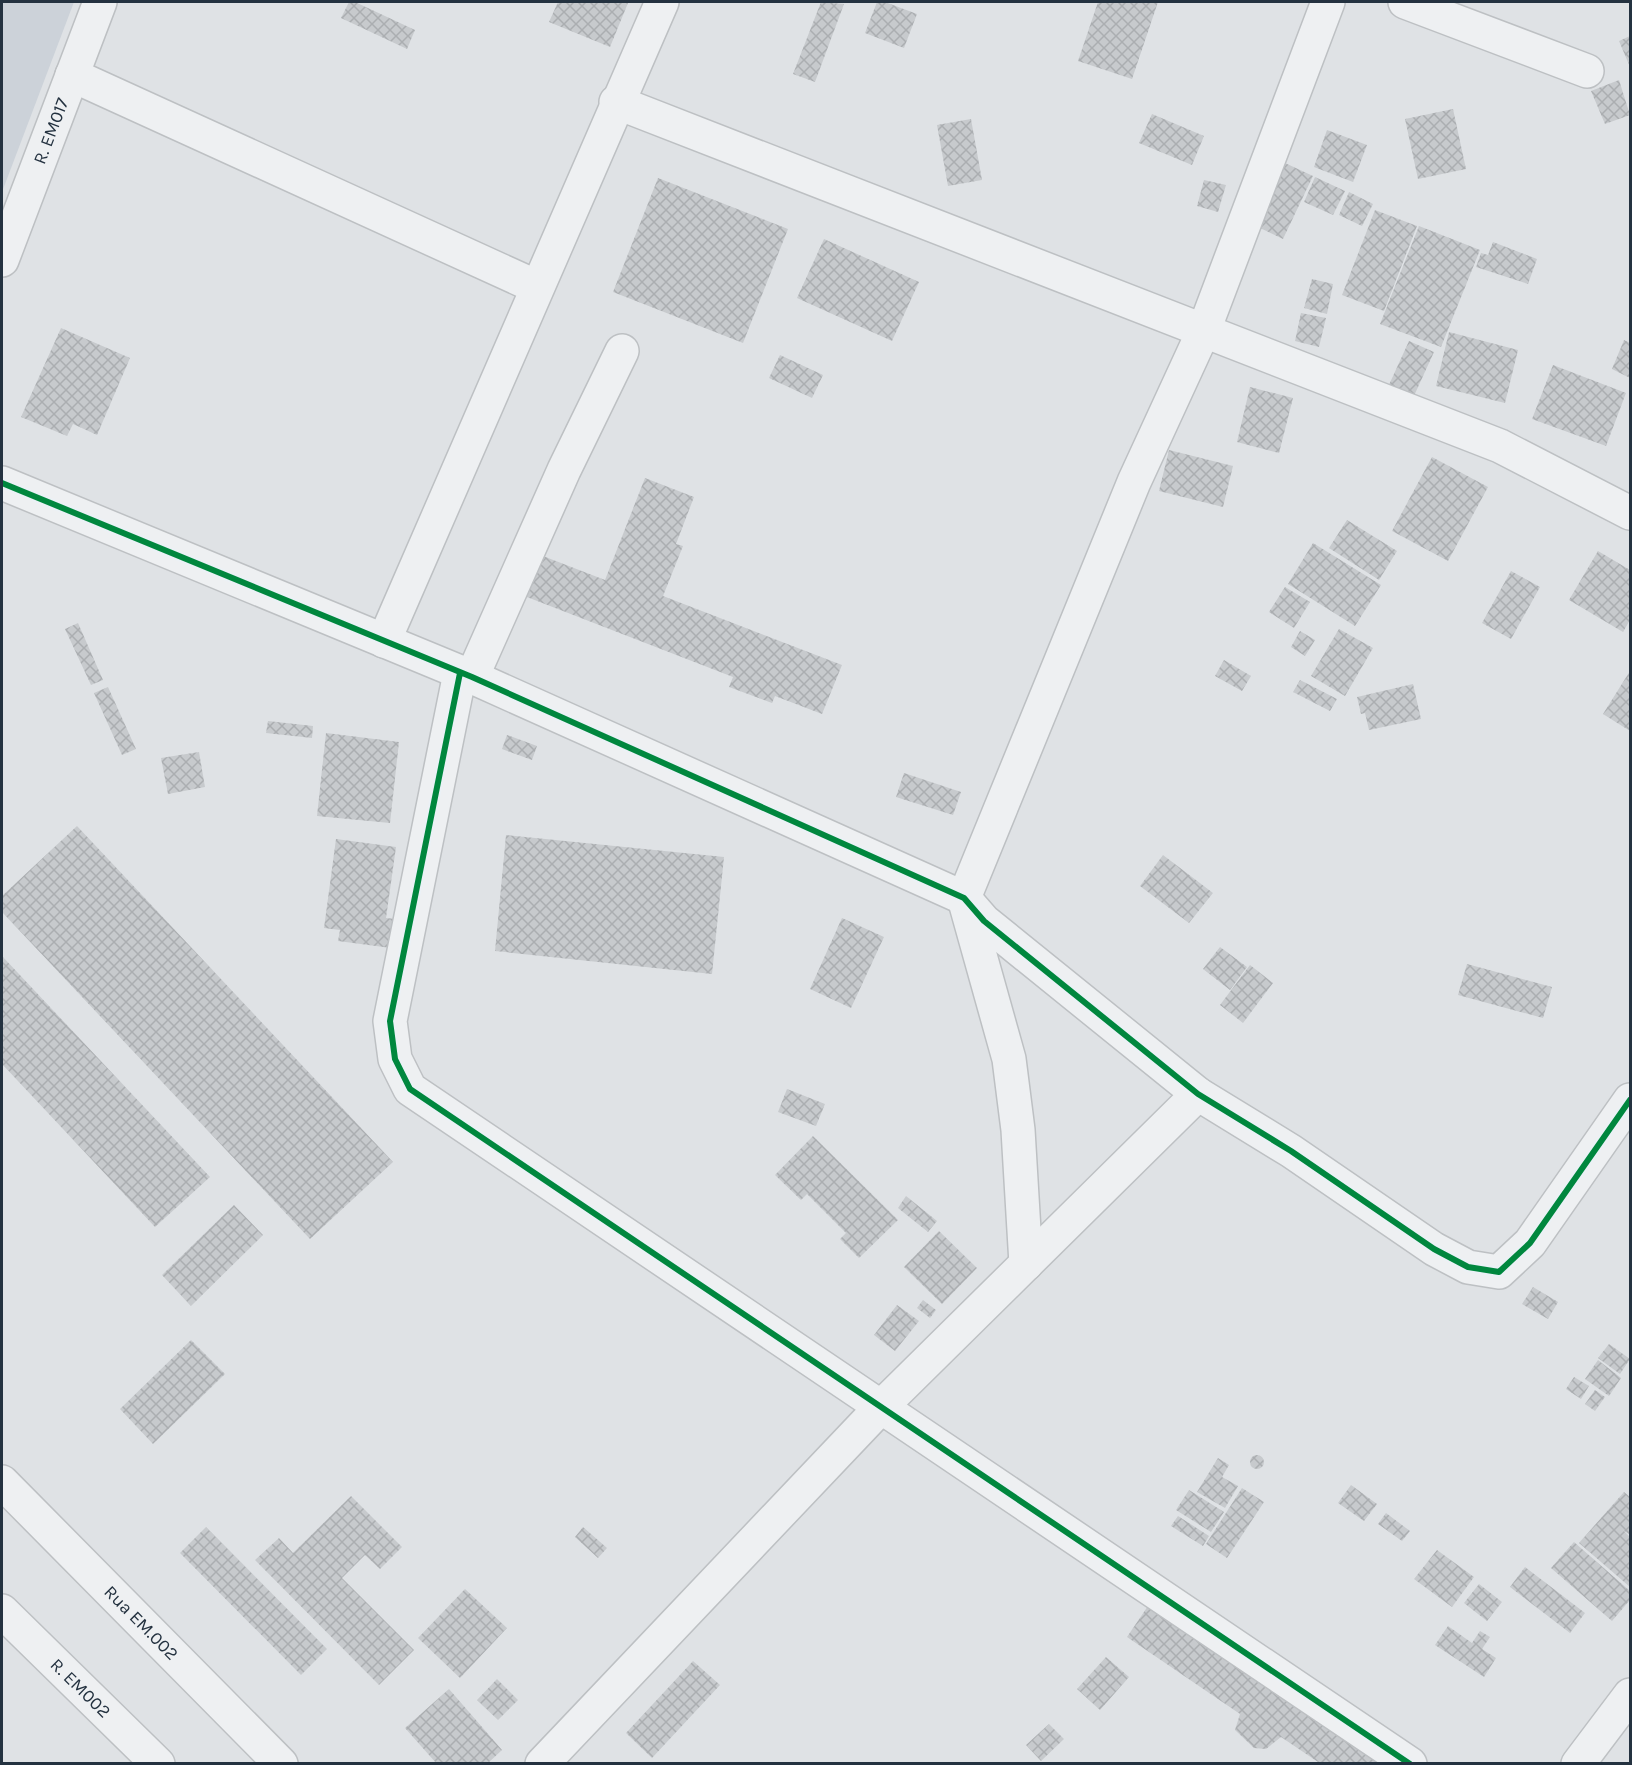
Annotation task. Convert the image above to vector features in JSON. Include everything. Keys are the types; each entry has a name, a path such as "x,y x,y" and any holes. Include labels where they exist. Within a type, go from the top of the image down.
{"street":[{"name":"R. EM017","path":"2,260 100,2"},
{"path":"384,641 616,102 662,2"},
{"path":"1026,1264 1018,1130 1009,1059 964,898 1134,482 1204,330 1328,2"},
{"path":"1405,2 1587,71"},
{"path":"72,75 537,287"},
{"path":"616,102 1500,446 1630,513"},
{"path":"622,351 466,675 390,1021 395,1059 410,1089 1410,1764"},
{"path":"2,483 466,675 964,898 984,921 1198,1094 1291,1151 1434,1249 1468,1267 1499,1272 1530,1243 1630,1100"},
{"path":"542,1764 882,1406 1198,1094"},
{"name":"Rua EM.002","path":"2,1482 281,1764"},
{"name":"R. EM002","path":"2,1611 158,1764"},
{"path":"1578,1764 1630,1695"}],"shaded area":[{"path":"2,2 74,2 2,192"}],"building":[{"path":"349,2 355,2 415,30 407,49 341,18"},
{"path":"558,2 628,3 610,47 549,22"},
{"path":"821,2 844,4 815,82 793,74"},
{"path":"877,2 885,2 917,14 904,48 865,33"},
{"path":"1098,2 1158,2 1132,79 1078,61"},
{"path":"1630,36 1630,67 1619,41"},
{"path":"1619,80 1630,115 1605,124 1591,91"},
{"path":"1453,109 1466,169 1418,179 1405,119"},
{"path":"1152,114 1204,136 1192,165 1139,143"},
{"path":"971,119 982,180 948,186 937,125"},
{"path":"1327,130 1367,145 1353,182 1314,167"},
{"path":"1285,163 1313,176 1283,239 1256,226"},
{"path":"1315,177 1345,191 1333,215 1304,202"},
{"path":"658,178 788,229 743,343 613,292"},
{"path":"1204,180 1226,185 1218,212 1197,206"},
{"path":"1349,192 1373,204 1362,226 1339,215"},
{"path":"1375,210 1417,226 1384,311 1342,295"},
{"path":"1419,226 1480,250 1441,347 1380,324"},
{"path":"824,239 919,282 892,341 797,298"},
{"path":"1493,242 1537,259 1528,284 1476,267 1481,253 1488,255"},
{"path":"1312,279 1333,284 1327,314 1304,308"},
{"path":"1301,313 1326,318 1319,347 1295,341"},
{"path":"61,328 130,358 97,435 73,424 67,436 21,417"},
{"path":"1449,332 1518,350 1505,403 1436,386"},
{"path":"1624,340 1630,343 1630,378 1612,369"},
{"path":"1409,341 1434,352 1413,398 1388,387"},
{"path":"780,355 823,375 812,398 769,378"},
{"path":"1553,365 1626,393 1606,446 1532,419"},
{"path":"1250,387 1293,398 1279,453 1237,442"},
{"path":"1169,450 1233,466 1223,507 1159,491"},
{"path":"1432,457 1488,487 1448,561 1392,531"},
{"path":"645,478 694,497 676,544 683,546 663,596 842,665 822,714 775,696 772,703 729,687 733,677 514,592 530,551 605,580"},
{"path":"1347,520 1397,551 1379,580 1329,548"},
{"path":"1313,543 1381,585 1355,626 1288,584"},
{"path":"1598,551 1630,570 1630,620 1623,632 1569,600"},
{"path":"1511,571 1540,587 1511,639 1482,623"},
{"path":"1285,587 1310,602 1294,628 1269,612"},
{"path":"78,623 103,680 91,685 65,629"},
{"path":"1339,629 1373,648 1345,696 1311,676"},
{"path":"1300,631 1315,640 1305,656 1291,647"},
{"path":"1224,660 1251,676 1242,691 1215,676"},
{"path":"1630,671 1630,731 1603,714"},
{"path":"1300,680 1337,699 1330,711 1293,692"},
{"path":"1413,684 1421,719 1369,730 1365,713 1361,714 1357,697"},
{"path":"108,687 136,749 122,755 94,693"},
{"path":"268,721 313,726 312,738 266,733"},
{"path":"326,733 399,742 390,823 317,816"},
{"path":"507,735 537,746 532,760 502,749"},
{"path":"199,752 205,787 168,794 161,758"},
{"path":"904,773 961,792 953,815 896,797"},
{"path":"77,826 393,1162 310,1239 2,912 2,896"},
{"path":"506,835 724,857 712,974 495,951"},
{"path":"336,839 396,847 386,918 396,919 391,948 338,941 340,930 324,928"},
{"path":"1163,855 1213,893 1189,923 1140,886"},
{"path":"842,918 884,937 851,1008 810,989"},
{"path":"1220,947 1247,967 1230,990 1203,969"},
{"path":"2,956 210,1177 155,1227 2,1064"},
{"path":"1467,964 1552,987 1543,1018 1458,995"},
{"path":"1250,965 1273,983 1243,1023 1220,1005"},
{"path":"787,1089 825,1104 816,1126 778,1112"},
{"path":"813,1136 898,1220 859,1258 840,1239 846,1233 807,1194 801,1200 775,1175"},
{"path":"906,1196 937,1221 928,1232 898,1208"},
{"path":"234,1205 263,1235 191,1306 162,1275"},
{"path":"939,1231 977,1268 942,1304 904,1267"},
{"path":"1533,1287 1558,1302 1548,1319 1522,1304"},
{"path":"923,1300 936,1310 930,1318 917,1308"},
{"path":"897,1305 919,1321 895,1351 874,1335"},
{"path":"191,1340 225,1374 153,1444 120,1409"},
{"path":"1609,1344 1630,1359 1620,1374 1598,1358"},
{"path":"1598,1360 1621,1378 1609,1396 1585,1379"},
{"path":"1574,1377 1589,1386 1581,1399 1566,1389"},
{"path":"1595,1390 1605,1397 1595,1411 1585,1404"},
{"path":"1257,1455 1262,1457 1264,1462 1262,1467 1257,1469 1252,1467 1250,1462 1252,1457"},
{"path":"1218,1458 1229,1465 1222,1477 1238,1486 1225,1508 1197,1492"},
{"path":"1351,1485 1377,1504 1364,1521 1338,1503"},
{"path":"1242,1488 1264,1502 1227,1558 1206,1544"},
{"path":"1189,1490 1224,1512 1211,1532 1176,1510"},
{"path":"1624,1492 1630,1497 1630,1535 1623,1530 1630,1537 1630,1587 1579,1543"},
{"path":"351,1496 402,1547 380,1569 365,1555 342,1578 414,1650 379,1685 255,1560 279,1538 293,1553"},
{"path":"1386,1513 1410,1531 1402,1541 1378,1524"},
{"path":"1178,1516 1209,1536 1203,1546 1171,1526"},
{"path":"206,1527 327,1649 301,1675 180,1553"},
{"path":"583,1527 607,1548 598,1558 575,1537"},
{"path":"1574,1542 1630,1591 1630,1600 1612,1621 1551,1568"},
{"path":"1437,1550 1474,1577 1452,1607 1414,1579"},
{"path":"1525,1567 1585,1613 1570,1633 1510,1587"},
{"path":"1479,1584 1502,1602 1487,1621 1464,1603"},
{"path":"465,1589 507,1628 460,1678 418,1638"},
{"path":"1150,1603 1389,1764 1321,1764 1281,1737 1266,1749 1254,1748 1235,1730 1240,1714 1127,1637"},
{"path":"1448,1626 1472,1643 1480,1631 1490,1637 1482,1649 1496,1658 1484,1677 1435,1645"},
{"path":"1106,1657 1129,1677 1100,1710 1077,1689"},
{"path":"693,1661 720,1685 652,1758 626,1733"},
{"path":"497,1679 518,1700 498,1720 477,1700"},
{"path":"449,1689 502,1750 487,1764 437,1764 405,1728"},
{"path":"1049,1724 1064,1739 1041,1761 1026,1745"}],"cycle path":[{"path":"2,483 472,677 964,898 984,921 1198,1094 1291,1151 1434,1249 1468,1267 1499,1272 1530,1243 1630,1100"},
{"path":"460,673 390,1021 395,1059 410,1089 1410,1764"}]}
